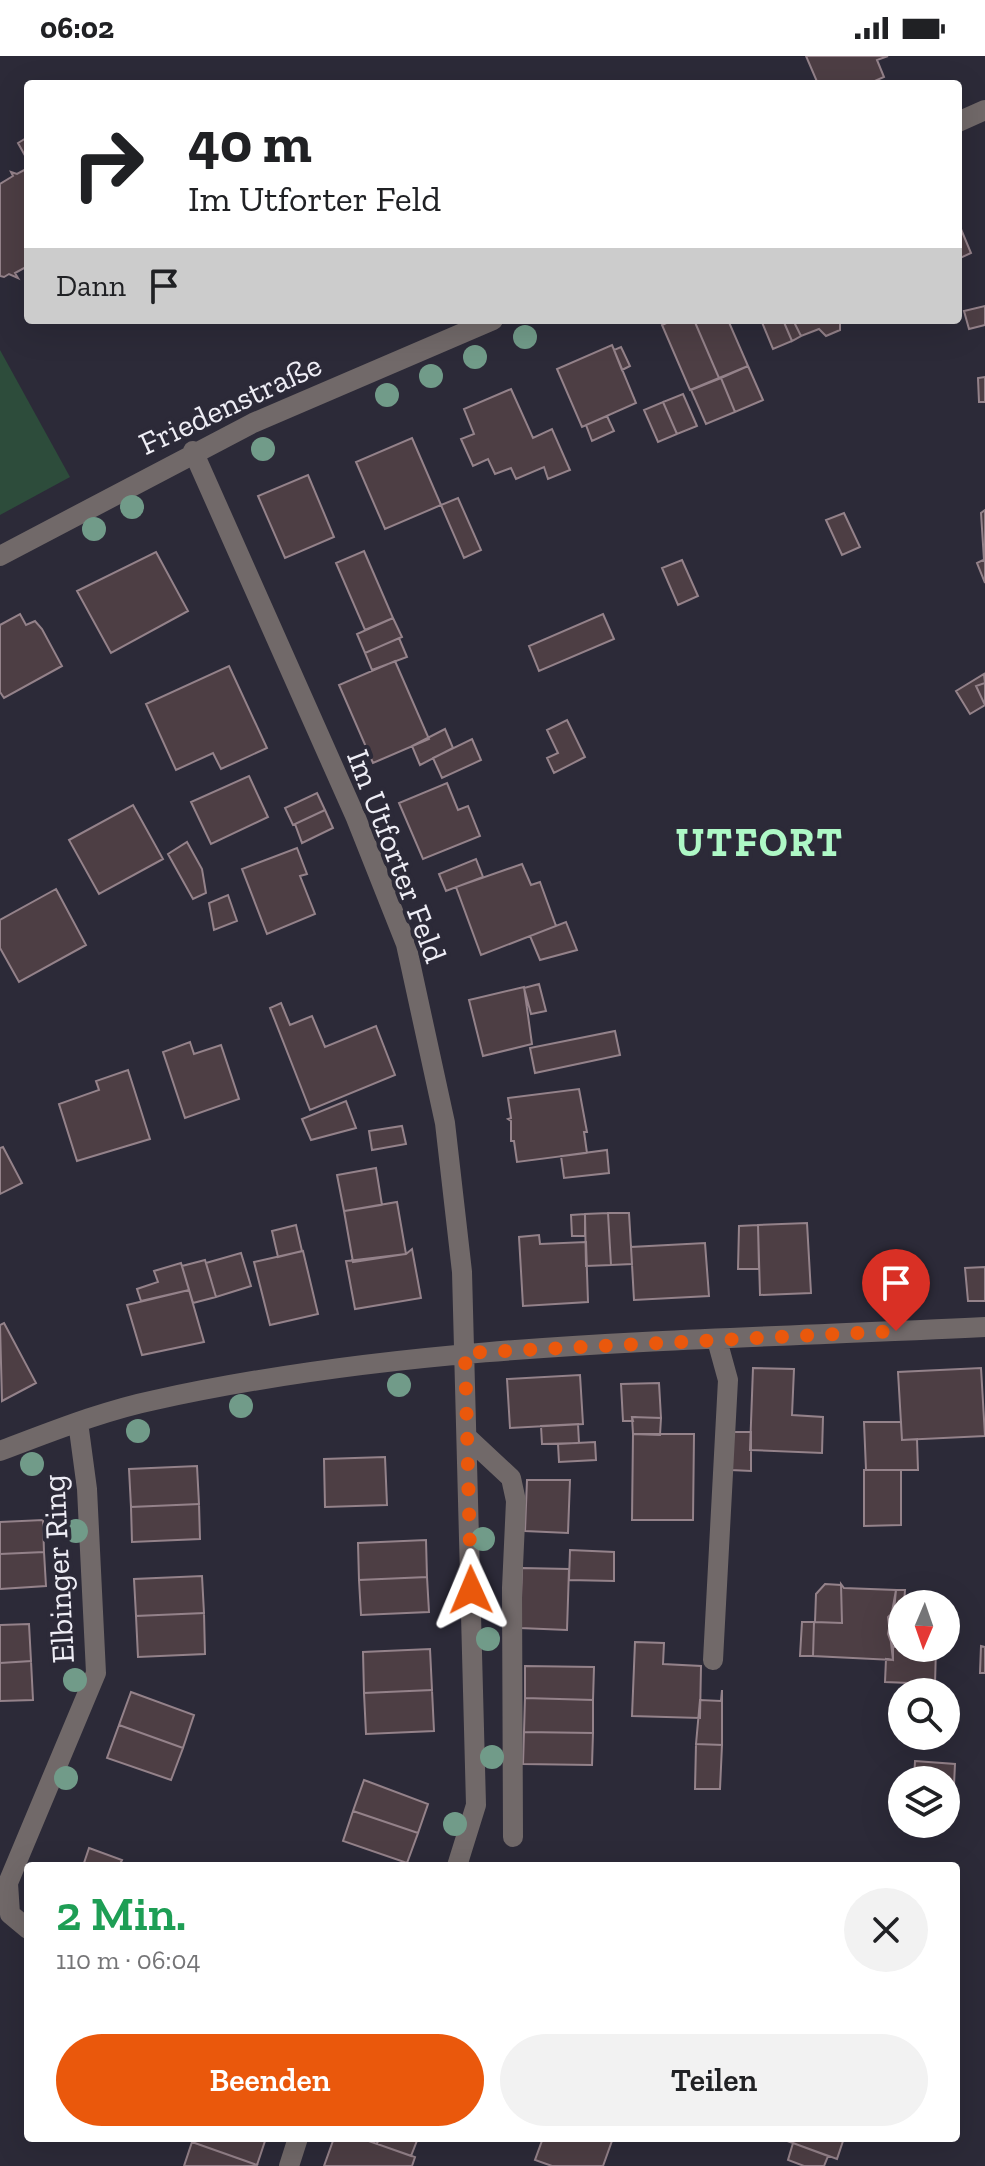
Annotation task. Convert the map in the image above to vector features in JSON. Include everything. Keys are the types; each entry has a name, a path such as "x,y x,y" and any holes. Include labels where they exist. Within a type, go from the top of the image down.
{"street":[{"path":"962,120 985,110"},
{"name":"Friedenstraße","path":"0,556 193,451 484,324"},
{"name":"Im Utforter Feld","path":"193,451 356,818 406,944 445,1123 462,1272 465,1353"},
{"path":"0,1451 78,1422 168,1397 465,1353 985,1327"},
{"path":"713,1660 728,1380 717,1340"},
{"path":"458,1862 476,1805 465,1353"},
{"name":"Elbinger Ring","path":"24,1926 10,1914 8,1883 96,1673 87,1489 78,1422"},
{"path":"467,1437 511,1478 516,1501 512,1588 513,1837"},
{"path":"289,2166 297,2142"}],"green space":[{"path":"0,350 70,477 0,515"}],"building":[{"path":"806,56 888,56 877,60 884,77 877,80 816,80"},
{"path":"24,139 24,154 18,143"},
{"path":"24,170 24,268 15,273 18,278 9,274 0,276 0,184 13,176 11,172 17,174"},
{"path":"962,232 971,253 962,257"},
{"path":"985,306 985,325 969,329 964,311"},
{"path":"696,324 719,378 690,390 662,325"},
{"path":"696,324 730,324 748,366 719,378"},
{"path":"763,324 785,324 792,341 773,349"},
{"path":"785,324 795,324 801,336 792,341"},
{"path":"795,324 840,324 840,330 826,336 819,329 801,336"},
{"path":"612,345 636,403 582,427 557,369"},
{"path":"621,347 630,366 622,370 614,350"},
{"path":"748,366 763,400 735,412 721,378"},
{"path":"985,377 985,402 979,402 978,378"},
{"path":"721,378 735,412 706,424 691,390"},
{"path":"511,389 533,438 552,429 570,470 548,479 544,467 516,479 511,468 495,474 488,459 473,466 461,439 474,434 464,409"},
{"path":"683,394 697,426 677,434 663,402"},
{"path":"663,402 677,434 658,442 644,410"},
{"path":"607,416 614,431 592,441 586,425"},
{"path":"412,438 441,505 385,529 356,462"},
{"path":"308,475 334,537 285,558 258,496"},
{"path":"458,498 481,550 464,558 441,505"},
{"path":"985,510 985,559 984,560 981,513"},
{"path":"844,513 860,547 842,555 826,520"},
{"path":"364,551 393,618 365,630 336,563"},
{"path":"156,552 188,611 111,653 77,591"},
{"path":"985,559 985,583 977,563"},
{"path":"682,560 698,596 678,605 662,568"},
{"path":"20,614 26,625 35,621 42,629 62,666 4,698 0,692 0,625"},
{"path":"603,614 614,639 539,671 529,646"},
{"path":"393,618 402,637 365,653 357,634"},
{"path":"399,638 407,657 372,670 365,653"},
{"path":"395,661 429,739 373,763 339,685"},
{"path":"229,666 267,748 221,769 213,753 176,770 146,704"},
{"path":"984,674 985,683 976,686 985,705 970,714 956,691"},
{"path":"985,683 985,705 976,686"},
{"path":"567,720 585,757 554,773 547,758 558,753 547,730"},
{"path":"445,729 453,748 420,765 412,746"},
{"path":"472,739 481,760 442,778 433,758"},
{"path":"249,776 268,817 211,844 191,802"},
{"path":"447,783 458,810 468,806 480,836 423,859 399,803"},
{"path":"317,793 325,810 293,825 285,808"},
{"path":"133,805 163,859 99,894 69,840"},
{"path":"325,810 333,828 302,843 295,824"},
{"path":"187,842 202,869 206,893 193,899 168,854"},
{"path":"297,848 307,874 300,876 315,914 267,934 242,869"},
{"path":"476,859 483,877 446,891 439,874"},
{"path":"522,864 531,885 540,882 556,926 481,955 456,887"},
{"path":"56,889 86,945 19,982 0,948 0,920"},
{"path":"228,895 237,921 214,930 209,903"},
{"path":"566,922 577,950 540,960 530,936"},
{"path":"539,984 546,1011 531,1014 524,988"},
{"path":"524,987 532,1044 483,1056 469,1000"},
{"path":"281,1003 290,1025 312,1016 325,1047 376,1026 395,1075 310,1110 270,1008"},
{"path":"615,1031 620,1055 535,1073 530,1048"},
{"path":"190,1042 194,1054 221,1045 239,1099 185,1118 163,1052"},
{"path":"128,1070 150,1139 77,1161 59,1104 99,1090 96,1081"},
{"path":"579,1089 587,1132 584,1132 587,1153 517,1162 514,1141 511,1141 508,1098"},
{"path":"346,1101 356,1128 311,1140 302,1119"},
{"path":"402,1126 406,1144 372,1150 369,1131"},
{"path":"3,1147 22,1183 0,1194 0,1148"},
{"path":"607,1150 609,1173 564,1178 561,1156"},
{"path":"376,1168 382,1205 344,1211 337,1175"},
{"path":"397,1202 406,1254 353,1262 344,1211"},
{"path":"608,1213 629,1213 632,1264 611,1265"},
{"path":"608,1213 611,1265 586,1266 585,1214"},
{"path":"585,1214 585,1236 572,1236 571,1215"},
{"path":"807,1223 811,1293 760,1295 758,1225"},
{"path":"296,1225 302,1251 278,1257 272,1231"},
{"path":"758,1225 759,1269 738,1269 739,1226"},
{"path":"539,1235 540,1244 586,1242 588,1302 523,1306 519,1237"},
{"path":"705,1243 709,1296 634,1300 631,1247"},
{"path":"412,1249 421,1298 355,1309 346,1261 406,1254"},
{"path":"303,1251 318,1314 270,1325 254,1262"},
{"path":"241,1253 251,1286 216,1297 206,1263"},
{"path":"205,1260 216,1297 193,1303 182,1266"},
{"path":"181,1263 189,1290 141,1301 137,1289 158,1282 154,1271"},
{"path":"985,1267 985,1301 968,1301 965,1268"},
{"path":"189,1290 204,1342 142,1355 127,1305"},
{"path":"4,1323 36,1383 2,1401 0,1325"},
{"path":"753,1368 794,1369 792,1415 823,1417 822,1453 750,1450"},
{"path":"981,1368 985,1436 902,1440 898,1372"},
{"path":"580,1375 583,1424 510,1428 507,1379"},
{"path":"659,1383 661,1418 632,1417 633,1421 623,1421 621,1384"},
{"path":"632,1417 661,1418 660,1435 633,1434"},
{"path":"864,1422 901,1422 902,1440 917,1439 918,1470 866,1470"},
{"path":"578,1424 579,1443 542,1444 541,1426"},
{"path":"733,1432 751,1432 751,1471 731,1470"},
{"path":"633,1434 694,1434 693,1520 632,1520"},
{"path":"595,1442 596,1460 559,1462 558,1444"},
{"path":"385,1457 387,1505 325,1507 324,1459"},
{"path":"197,1466 199,1504 131,1507 129,1469"},
{"path":"864,1470 901,1470 901,1525 864,1526"},
{"path":"527,1480 570,1480 568,1533 525,1531"},
{"path":"199,1504 200,1539 132,1542 131,1507"},
{"path":"43,1520 44,1552 0,1554 0,1522"},
{"path":"426,1540 427,1577 359,1580 358,1543"},
{"path":"570,1550 614,1552 614,1581 569,1580"},
{"path":"44,1552 46,1586 0,1589 0,1554"},
{"path":"522,1568 569,1569 567,1630 520,1628"},
{"path":"202,1576 204,1613 136,1616 134,1579"},
{"path":"427,1577 429,1612 361,1615 359,1580"},
{"path":"825,1584 841,1585 842,1623 815,1622 816,1594"},
{"path":"841,1584 844,1588 896,1590 888,1590 888,1660 813,1656 814,1622 842,1623"},
{"path":"204,1613 205,1654 138,1657 136,1616"},
{"path":"802,1622 814,1622 813,1656 800,1656"},
{"path":"29,1624 31,1661 0,1663 0,1625"},
{"path":"635,1642 664,1643 663,1664 701,1666 700,1718 632,1716"},
{"path":"981,1646 985,1647 985,1673 980,1673"},
{"path":"430,1649 432,1690 364,1693 363,1652"},
{"path":"886,1659 888,1662 936,1662 935,1678 888,1678 888,1682 885,1682"},
{"path":"31,1661 33,1700 0,1701 0,1663"},
{"path":"525,1666 594,1667 593,1700 525,1698"},
{"path":"432,1690 434,1731 366,1734 364,1693"},
{"path":"722,1690 722,1745 696,1744 700,1700 721,1701"},
{"path":"131,1692 194,1715 183,1748 119,1725"},
{"path":"525,1698 593,1700 593,1733 524,1732"},
{"path":"119,1725 183,1748 171,1780 107,1758"},
{"path":"524,1732 593,1733 592,1765 523,1764"},
{"path":"696,1744 722,1745 720,1789 695,1789"},
{"path":"915,1761 955,1764 955,1766 915,1766"},
{"path":"364,1780 428,1804 418,1833 353,1811"},
{"path":"353,1811 418,1833 407,1862 343,1841"},
{"path":"89,1848 122,1860 121,1862 84,1862"},
{"path":"192,2142 265,2142 257,2165"},
{"path":"192,2142 257,2165 184,2166"},
{"path":"333,2142 372,2142 415,2157 412,2166 324,2166"},
{"path":"378,2142 416,2142 411,2156"},
{"path":"542,2142 612,2142 603,2166 552,2166 535,2160"},
{"path":"790,2142 843,2142 837,2159"},
{"path":"793,2143 828,2156 824,2166 804,2166 788,2160"}],"district":[{"name":"UTFORT","path":"760,842"}],"route":[{"path":"471,1590 465,1353 896,1331"}]}
